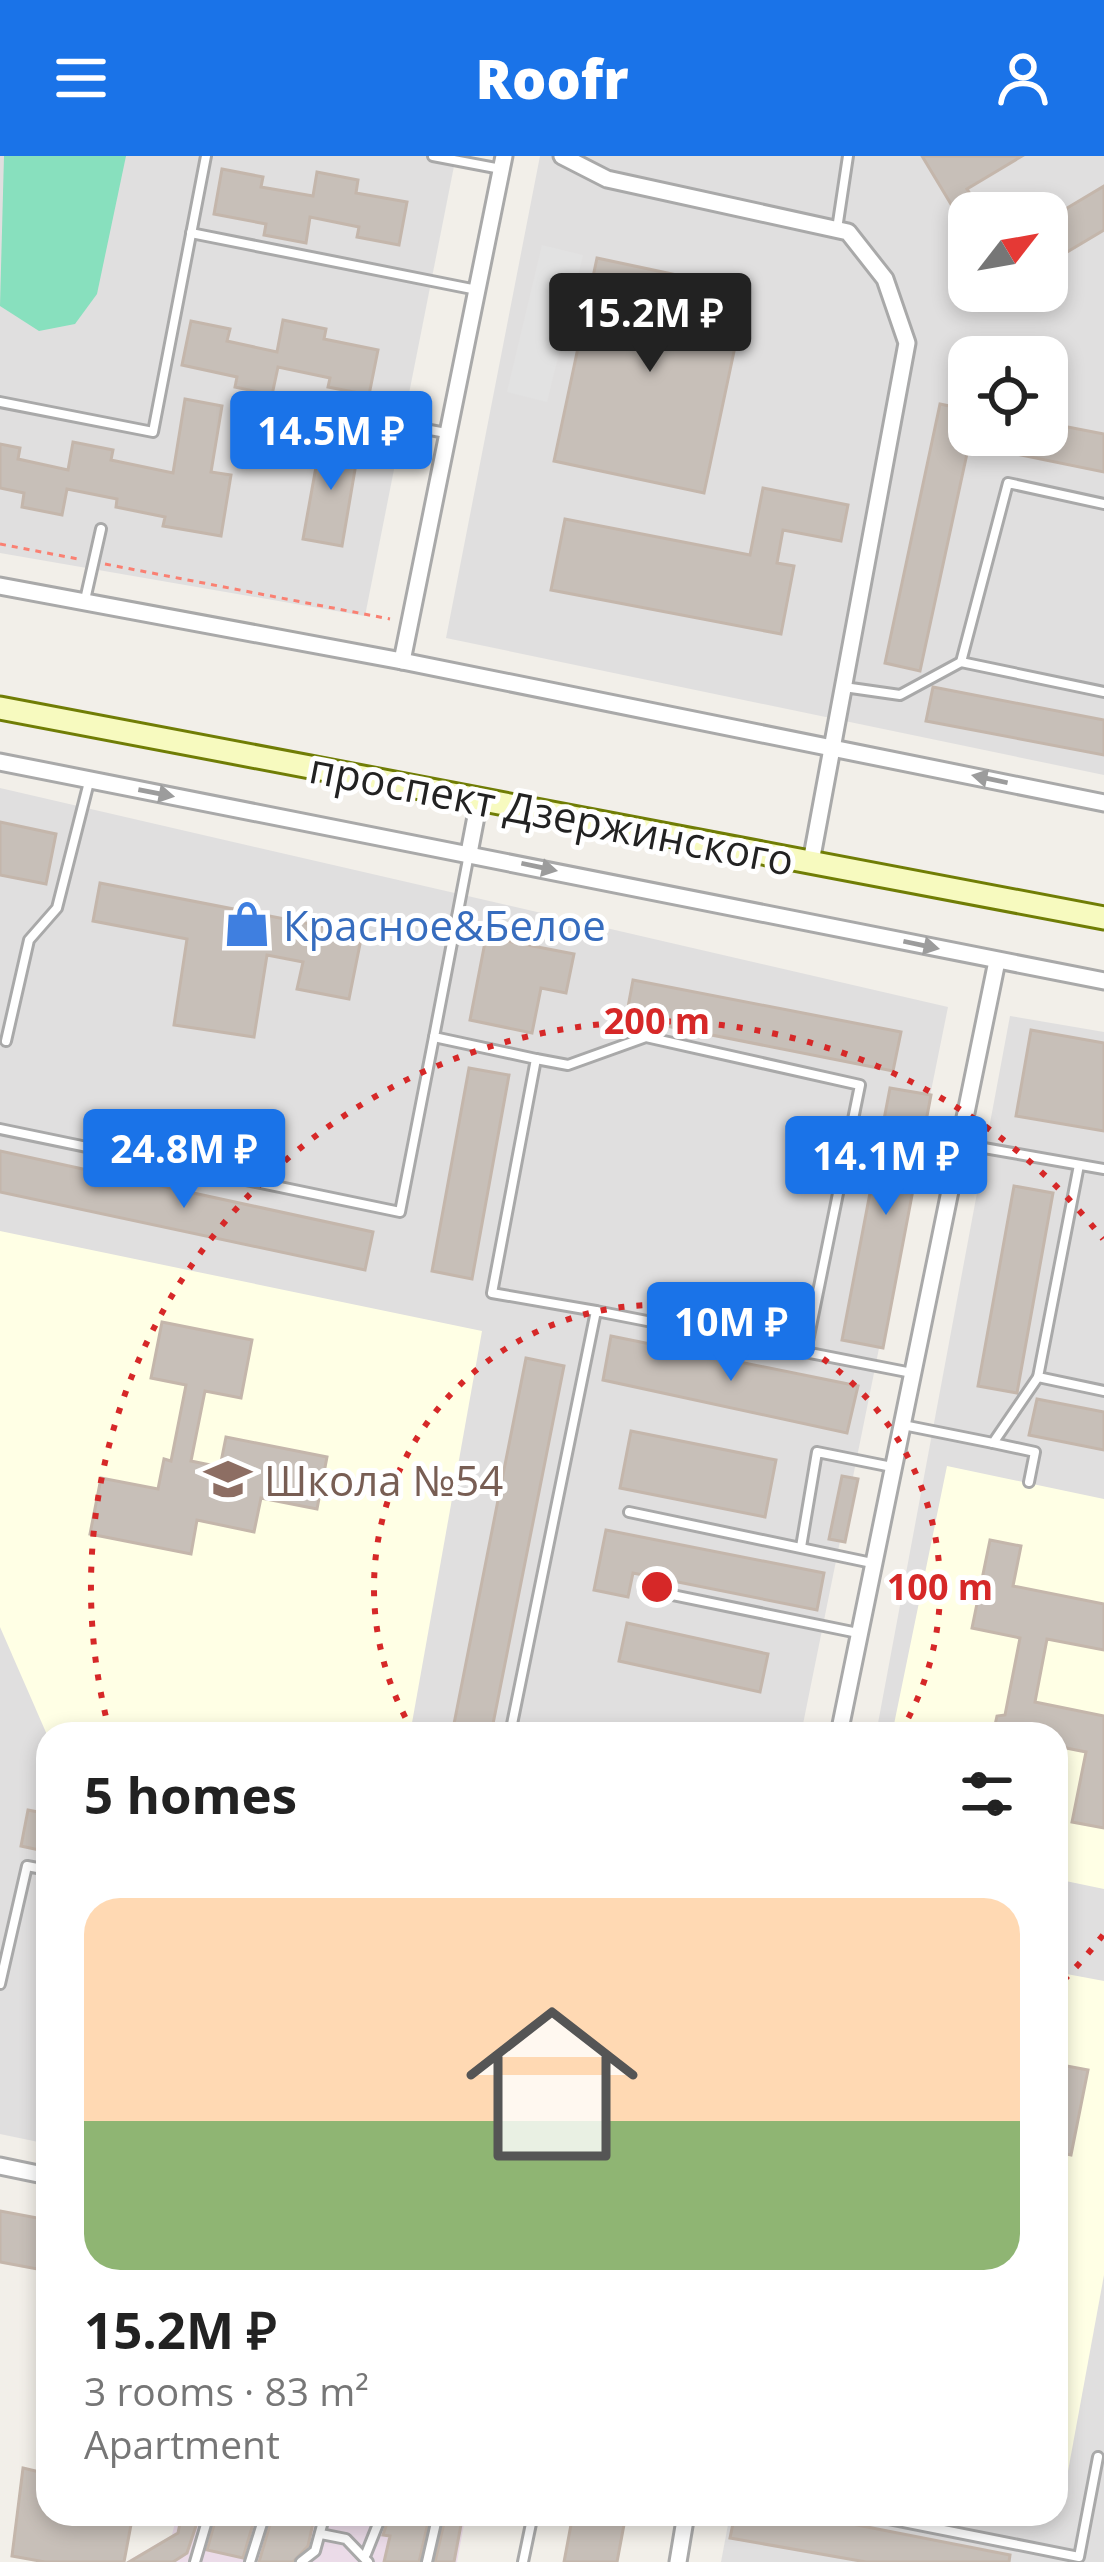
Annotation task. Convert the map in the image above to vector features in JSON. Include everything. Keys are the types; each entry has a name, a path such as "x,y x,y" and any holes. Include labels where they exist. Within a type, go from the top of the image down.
{"main road":[{"name":"проспект Дзержинского","path":"0,708 1104,918"}],"street":[{"path":"570,158 607,179 848,232 885,279 907,343 812,862"},
{"path":"402,661 502,162"},
{"path":"0,586 402,661 1104,803"},
{"path":"0,763 1104,981"},
{"path":"469,853 479,801"},
{"path":"841,1722 998,961"},
{"path":"0,2166 36,2174"},
{"path":"678,2562 684,2526"}],"lane":[{"path":"0,402 153,432 206,156"},
{"path":"433,156 502,162"},
{"path":"837,229 848,156"},
{"path":"191,233 477,290"},
{"path":"291,404 448,433"},
{"path":"962,662 1008,484 1104,505"},
{"path":"85,601 101,529"},
{"path":"844,687 900,695 962,662 1104,692"},
{"path":"6,1041 29,940 57,908 89,781"},
{"path":"0,1129 400,1212 469,853"},
{"path":"434,1037 568,1065 646,1037 860,1085 806,1351"},
{"path":"536,1059 492,1293 912,1373"},
{"path":"960,1143 1104,1169"},
{"path":"994,1443 1038,1377 1079,1165"},
{"path":"512,1722 596,1311"},
{"path":"1038,1377 1104,1390"},
{"path":"902,1425 1034,1452 1029,1482"},
{"path":"801,1546 817,1452 893,1468"},
{"path":"629,1512 874,1563"},
{"path":"644,1589 859,1633"},
{"path":"0,1984 27,1867 36,1868"},
{"path":"923,2526 1079,2557 1098,2456"},
{"path":"195,2562 206,2526"},
{"path":"250,2562 261,2526"},
{"path":"301,2562 315,2552 323,2526"},
{"path":"321,2534 346,2539 367,2558 378,2526"},
{"path":"427,2562 435,2526"},
{"path":"524,2562 531,2526"}],"path":[{"path":"0,544 410,623"}],"shaded area":[{"path":"0,156 456,156 365,616 0,553"},
{"path":"540,156 1104,156 1104,775 446,638"},
{"path":"542,245 583,255 547,402 507,392"},
{"path":"0,788 948,1007 803,1722 36,1722 36,2142 0,2134"},
{"path":"1010,1016 1104,1032 1104,2562 721,2562 728,2526 1068,2526 1068,1722 878,1722"},
{"name":"Школа №54","path":"0,1231 482,1331 412,1722 41,1722 0,1627"},
{"path":"947,1466 1104,1499 1104,1889 1068,1882 1068,1722 894,1722"},
{"path":"1068,1974 1104,1981 1104,2275 1068,2471"},
{"path":"174,2526 464,2526 457,2562 126,2562 172,2535"}],"green space":[{"path":"4,156 126,156 97,294 75,324 39,331 0,306"}],"building":[{"path":"922,156 1022,156 969,192 948,192 948,199"},
{"path":"222,169 263,177 261,187 313,196 317,172 358,180 356,193 407,202 399,245 357,237 359,227 310,217 306,243 264,235 266,224 214,214"},
{"path":"1104,186 1104,230 1068,251 1068,207"},
{"path":"597,258 747,290 704,493 554,461"},
{"path":"283,320 326,329 324,339 378,350 369,395 328,387 330,378 278,367 272,395 235,387 237,377 182,365 191,321 230,329 227,341 277,352"},
{"path":"185,399 222,406 211,472 231,475 221,536 163,526 165,517 116,507 117,499 67,489 62,515 22,507 24,493 0,488 0,444 20,448 18,459 68,470 73,442 113,450 111,460 173,473"},
{"path":"940,404 948,406 948,456 966,456 920,671 885,663"},
{"path":"1068,427 1104,434 1104,472 1026,456 1068,456"},
{"path":"321,439 359,446 342,546 303,539"},
{"path":"763,488 848,505 841,541 783,530 777,563 794,566 781,634 551,590 565,519 750,555"},
{"path":"933,687 1104,720 1104,755 926,721"},
{"path":"0,822 56,834 46,884 0,875"},
{"path":"100,883 362,934 349,999 297,989 303,962 267,955 254,1037 174,1025 187,939 93,921"},
{"path":"486,937 574,954 566,993 541,988 532,1033 470,1020"},
{"path":"633,980 901,1032 893,1071 626,1018"},
{"path":"1031,1030 1104,1043 1104,1131 1016,1116"},
{"path":"469,1068 509,1075 472,1279 432,1271"},
{"path":"890,1088 931,1095 883,1348 842,1340"},
{"path":"0,1151 373,1232 365,1270 0,1192"},
{"path":"1014,1186 1053,1193 1017,1393 978,1386"},
{"path":"162,1322 252,1340 241,1398 205,1391 191,1461 220,1467 226,1437 327,1457 317,1509 261,1498 254,1532 197,1520 191,1554 90,1534 101,1478 158,1489 164,1459 171,1461 186,1385 151,1378"},
{"path":"611,1336 858,1386 847,1433 603,1380"},
{"path":"526,1358 564,1366 493,1722 454,1722"},
{"path":"1037,1399 1104,1412 1104,1450 1029,1435"},
{"path":"631,1431 776,1460 765,1517 620,1488"},
{"path":"842,1476 858,1479 845,1542 829,1539"},
{"path":"606,1530 824,1573 817,1610 633,1573 628,1597 594,1590"},
{"path":"990,1540 1021,1546 1013,1586 1104,1604 1104,1650 1047,1639 1035,1702 1104,1716 1104,1828 1072,1822 1086,1752 1068,1748 1068,1722 996,1722 997,1716 1005,1715 1020,1638 972,1628"},
{"path":"627,1623 768,1654 760,1692 619,1661"},
{"path":"28,1810 36,1812 36,1849 21,1846"},
{"path":"1068,2066 1088,2070 1068,2154"},
{"path":"0,2211 36,2218 36,2269 0,2262"},
{"path":"23,2468 36,2471 36,2526 131,2526 124,2562 45,2562 12,2556"},
{"path":"179,2526 196,2526 187,2553 173,2562 129,2562 178,2533"},
{"path":"214,2526 252,2526 243,2558 207,2550"},
{"path":"270,2526 312,2526 308,2546 293,2562 259,2562"},
{"path":"386,2526 427,2526 419,2562 384,2562 390,2536 383,2535"},
{"path":"443,2526 461,2526 454,2562 435,2562"},
{"path":"571,2526 624,2526 617,2562 564,2562"},
{"path":"732,2526 862,2526 1010,2555 1009,2562 866,2562 730,2538"}],"place":[{"name":"Красное&Белое","path":"247,924"},
{"name":"Школа №54","path":"228,1479"}]}
